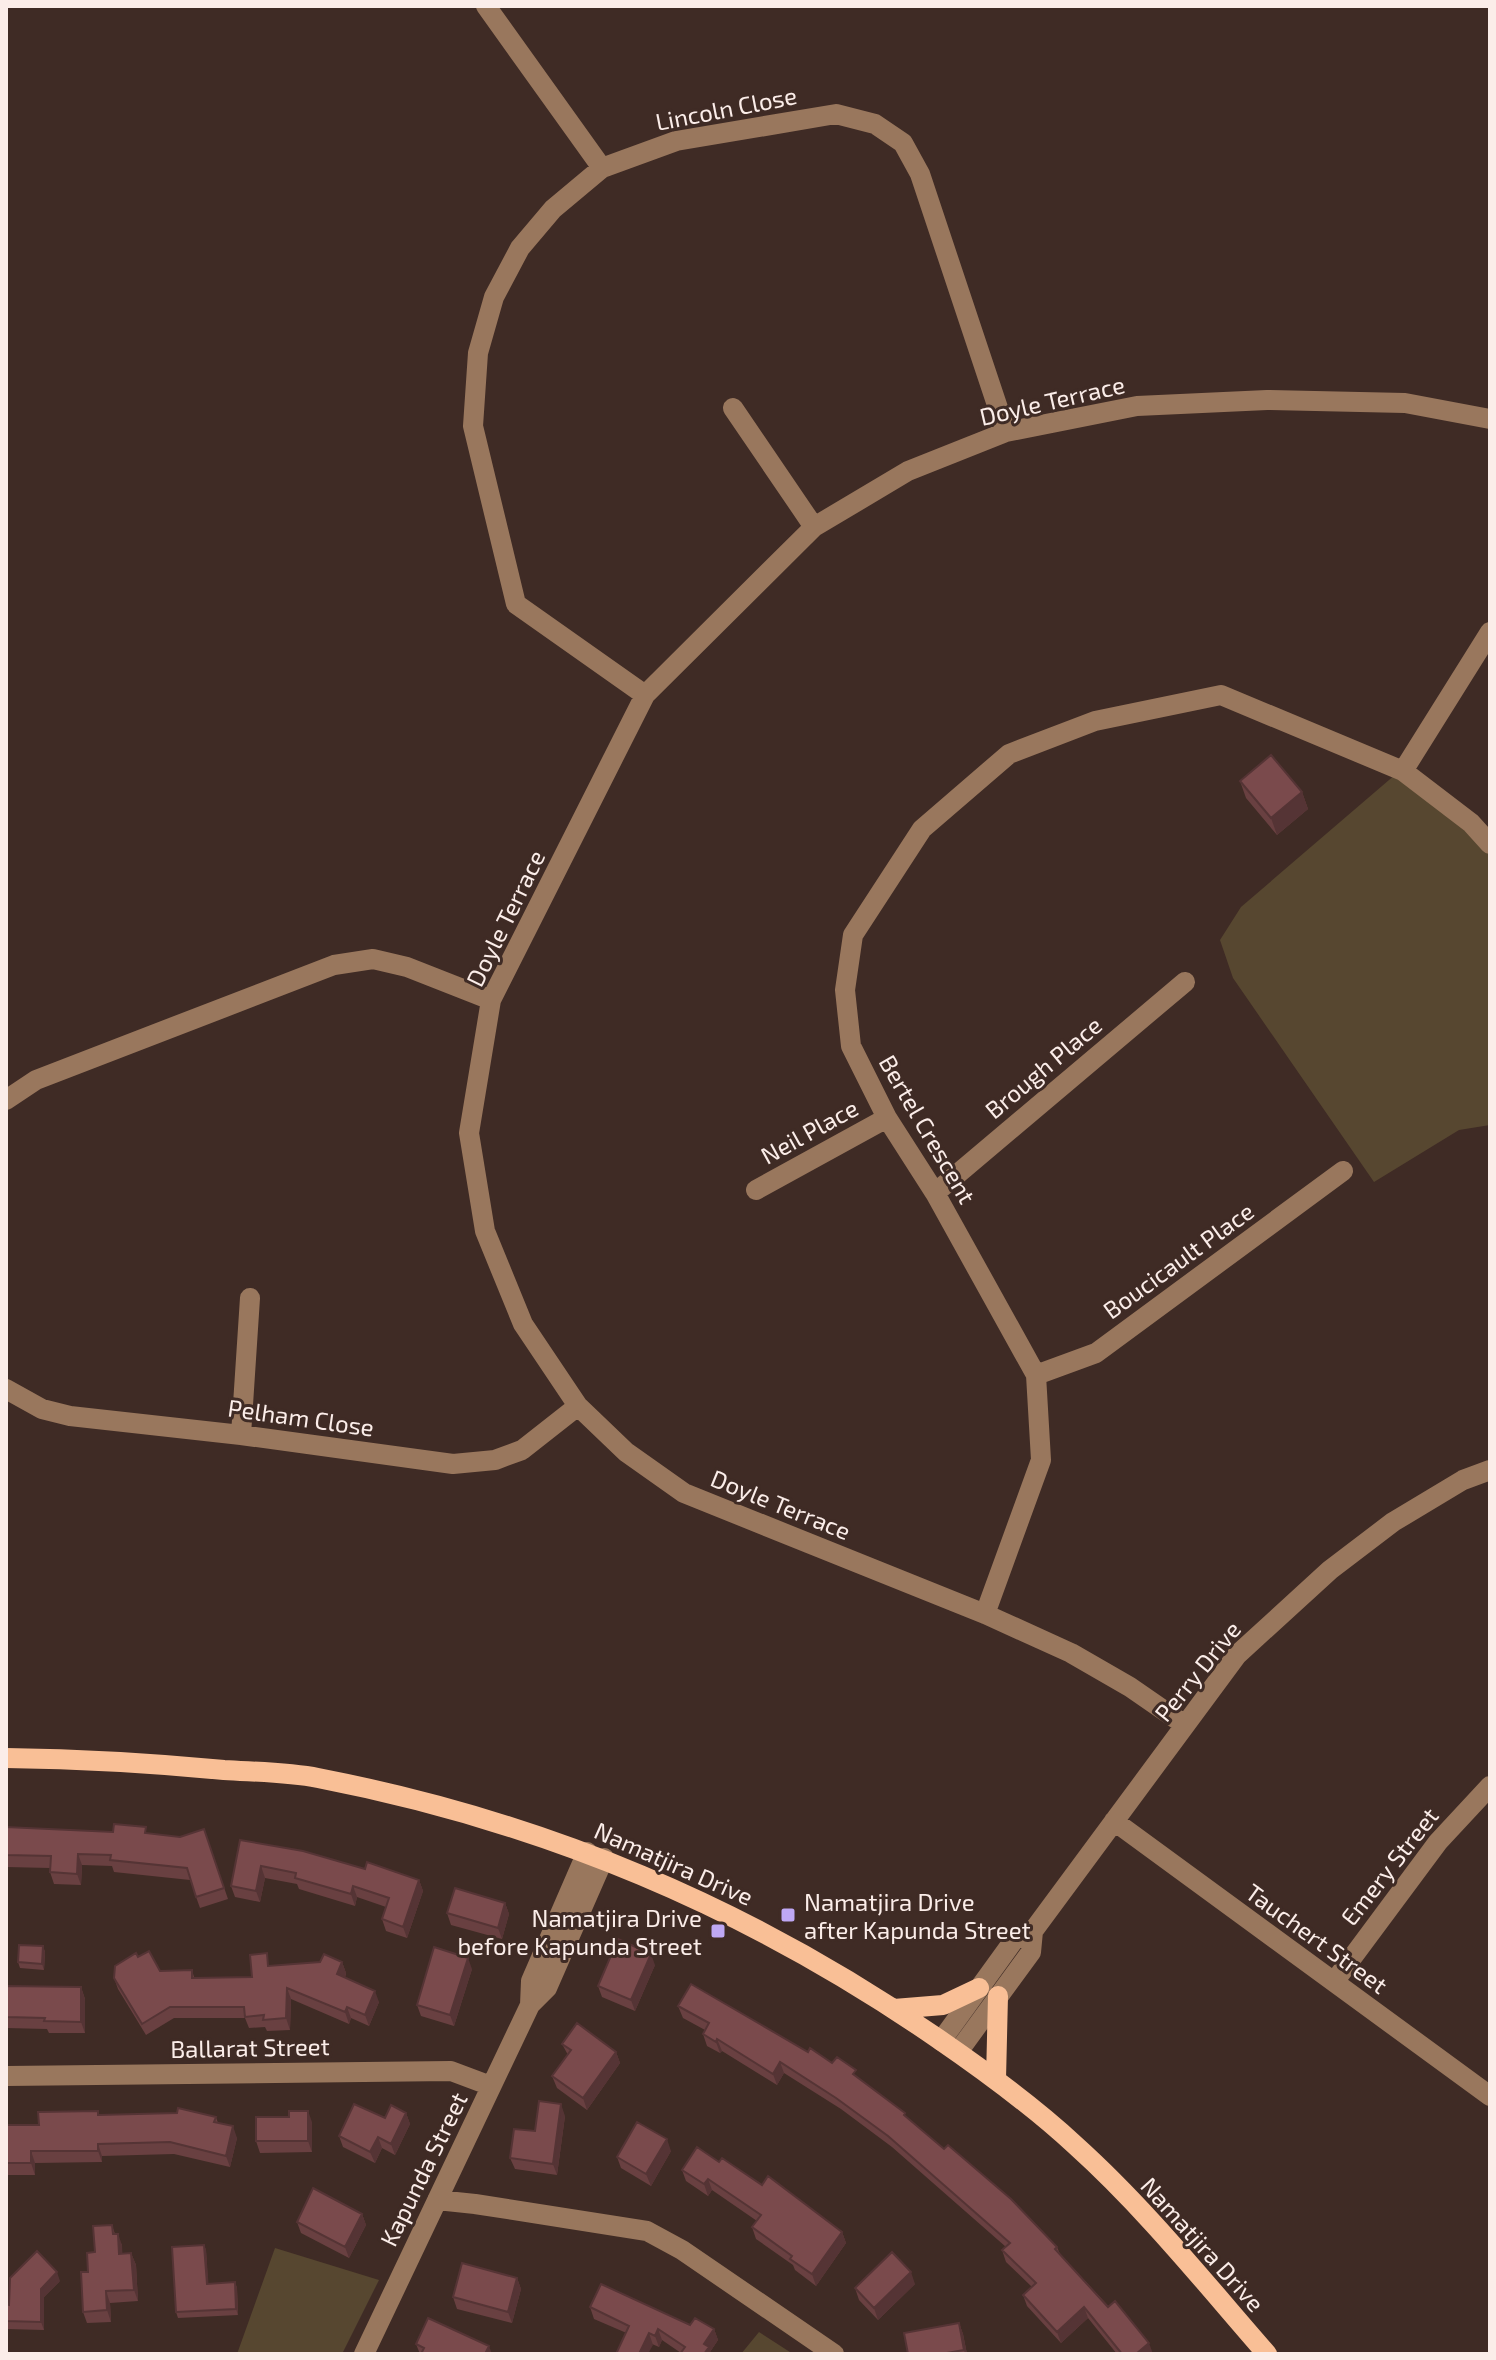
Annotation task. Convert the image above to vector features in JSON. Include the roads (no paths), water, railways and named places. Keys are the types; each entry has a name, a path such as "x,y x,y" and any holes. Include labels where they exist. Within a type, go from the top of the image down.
{"main road":[{"name":"Namatjira Drive","path":"6,1758 105,1760 314,1777 456,1810 595,1855 694,1896 810,1957 894,2009 996,2079 1076,2145 1174,2246 1267,2354"},
{"path":"894,2009 943,2005 989,1992 996,2079"}],"street":[{"path":"486,6 602,168"},
{"name":"Lincoln Close","path":"645,695 516,604 473,426 478,353 494,297 520,248 553,209 602,168 676,141 836,114 875,124 903,143 920,174 1006,432"},
{"name":"Doyle Terrace","path":"1185,1725 1130,1687 1071,1653 985,1614 684,1493 626,1452 578,1406 523,1324 485,1231 469,1133 491,1000 645,695 814,527 908,471 1006,432 1137,406 1267,400 1405,403 1490,419"},
{"path":"733,408 814,527"},
{"path":"1403,771 1490,632"},
{"name":"Bertel Crescent","path":"985,1614 1041,1460 1036,1375 935,1193 887,1118 851,1046 845,990 853,935 922,829 1009,754 1095,721 1221,695 1403,771 1471,823 1490,844"},
{"path":"6,1100 36,1080 334,965 373,959 407,967 491,1000"},
{"name":"Brough Place","path":"935,1193 1185,982"},
{"name":"Neil Place","path":"756,1190 887,1118"},
{"name":"Boucicault Place","path":"1036,1375 1096,1353 1343,1171"},
{"path":"241,1435 250,1298"},
{"name":"Pelham Close","path":"6,1389 42,1409 70,1416 241,1435 453,1464 495,1460 522,1450 578,1406"},
{"name":"Perry Drive","path":"949,2046 989,1992 1014,1940 1033,1931 1237,1655 1330,1570 1393,1522 1463,1480 1490,1470"},
{"name":"Emery Street","path":"1334,1982 1438,1842 1490,1786"},
{"name":"Tauchert Street","path":"1114,1821 1490,2096"},
{"name":"Kapunda Street","path":"364,2354 530,2005 547,1988 595,1855"},
{"name":"Ballarat Street","path":"6,2076 451,2071 491,2086"},
{"path":"437,2200 647,2231 682,2250 834,2354"}],"place":[{"name":"Namatjira Drive after Kapunda Street","path":"788,1915"},
{"name":"Namatjira Drive before Kapunda Street","path":"718,1931"}]}
